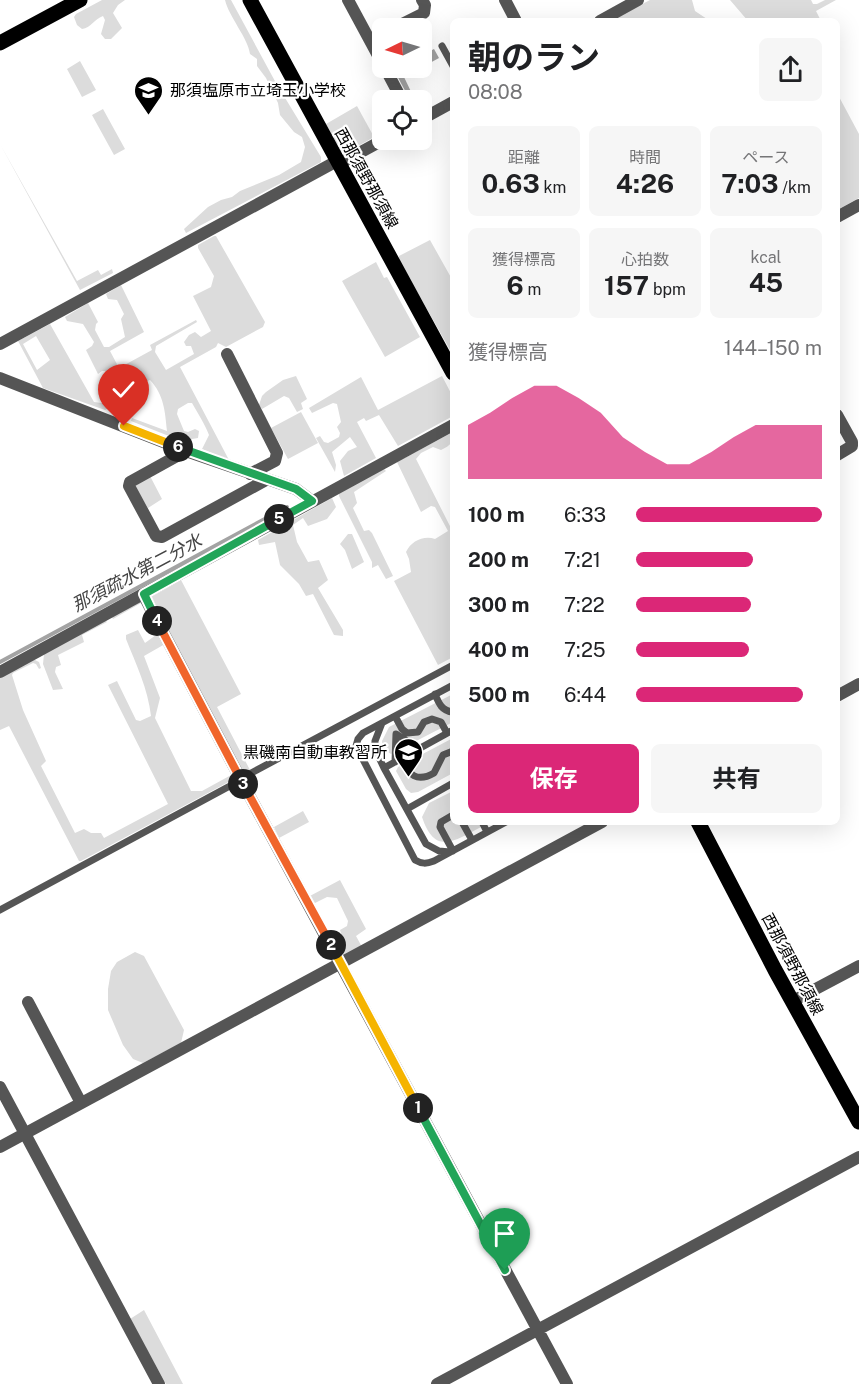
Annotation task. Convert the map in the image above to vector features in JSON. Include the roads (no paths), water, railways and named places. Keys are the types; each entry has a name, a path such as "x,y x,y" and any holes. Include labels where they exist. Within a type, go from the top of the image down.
{"main road":[{"path":"0,43 80,0"},
{"name":"西那須野那須線","path":"250,0 450,367"},
{"name":"西那須野那須線","path":"700,825 859,1122"}],"street":[{"path":"348,0 372,45"},
{"path":"414,18 424,13 423,0"},
{"path":"505,0 514,18"},
{"path":"605,18 638,0"},
{"path":"432,114 450,104"},
{"path":"0,344 372,145"},
{"path":"840,215 859,205"},
{"path":"227,354 277,453 275,461 250,474"},
{"path":"0,378 186,451 296,489 312,501"},
{"path":"840,420 852,446 840,453"},
{"path":"0,672 450,426"},
{"path":"186,451 130,482 129,486 156,536 162,537 266,480"},
{"path":"144,594 241,780 567,1384"},
{"path":"840,694 859,684"},
{"path":"0,1147 596,825"},
{"path":"793,1001 859,966"},
{"path":"28,1002 81,1103"},
{"path":"0,1087 159,1384"},
{"path":"436,1384 859,1157"}],"lane":[{"path":"442,46 450,61"},
{"path":"0,910 450,667"},
{"path":"450,686 363,733 356,746 415,860 426,864 498,825"},
{"path":"435,694 441,708 450,712"},
{"path":"384,768 450,732 441,722 432,719 423,722 418,732 407,733 402,729 396,716"},
{"path":"382,723 375,741 375,749 384,768 426,844 439,851 452,851"},
{"path":"419,749 396,734 398,761 413,777 422,778 434,773 443,755 450,752"},
{"path":"407,809 450,787"},
{"path":"450,817 441,822 440,827 452,851"},
{"path":"464,825 472,840"},
{"path":"484,825 488,832"}],"waterway":[{"name":"那須疏水第二分水","path":"0,662 287,507"}],"place":[{"name":"那須塩原市立埼玉小学校","path":"149,116"},
{"name":"黒磯南自動車教習所","path":"408,778"}]}
